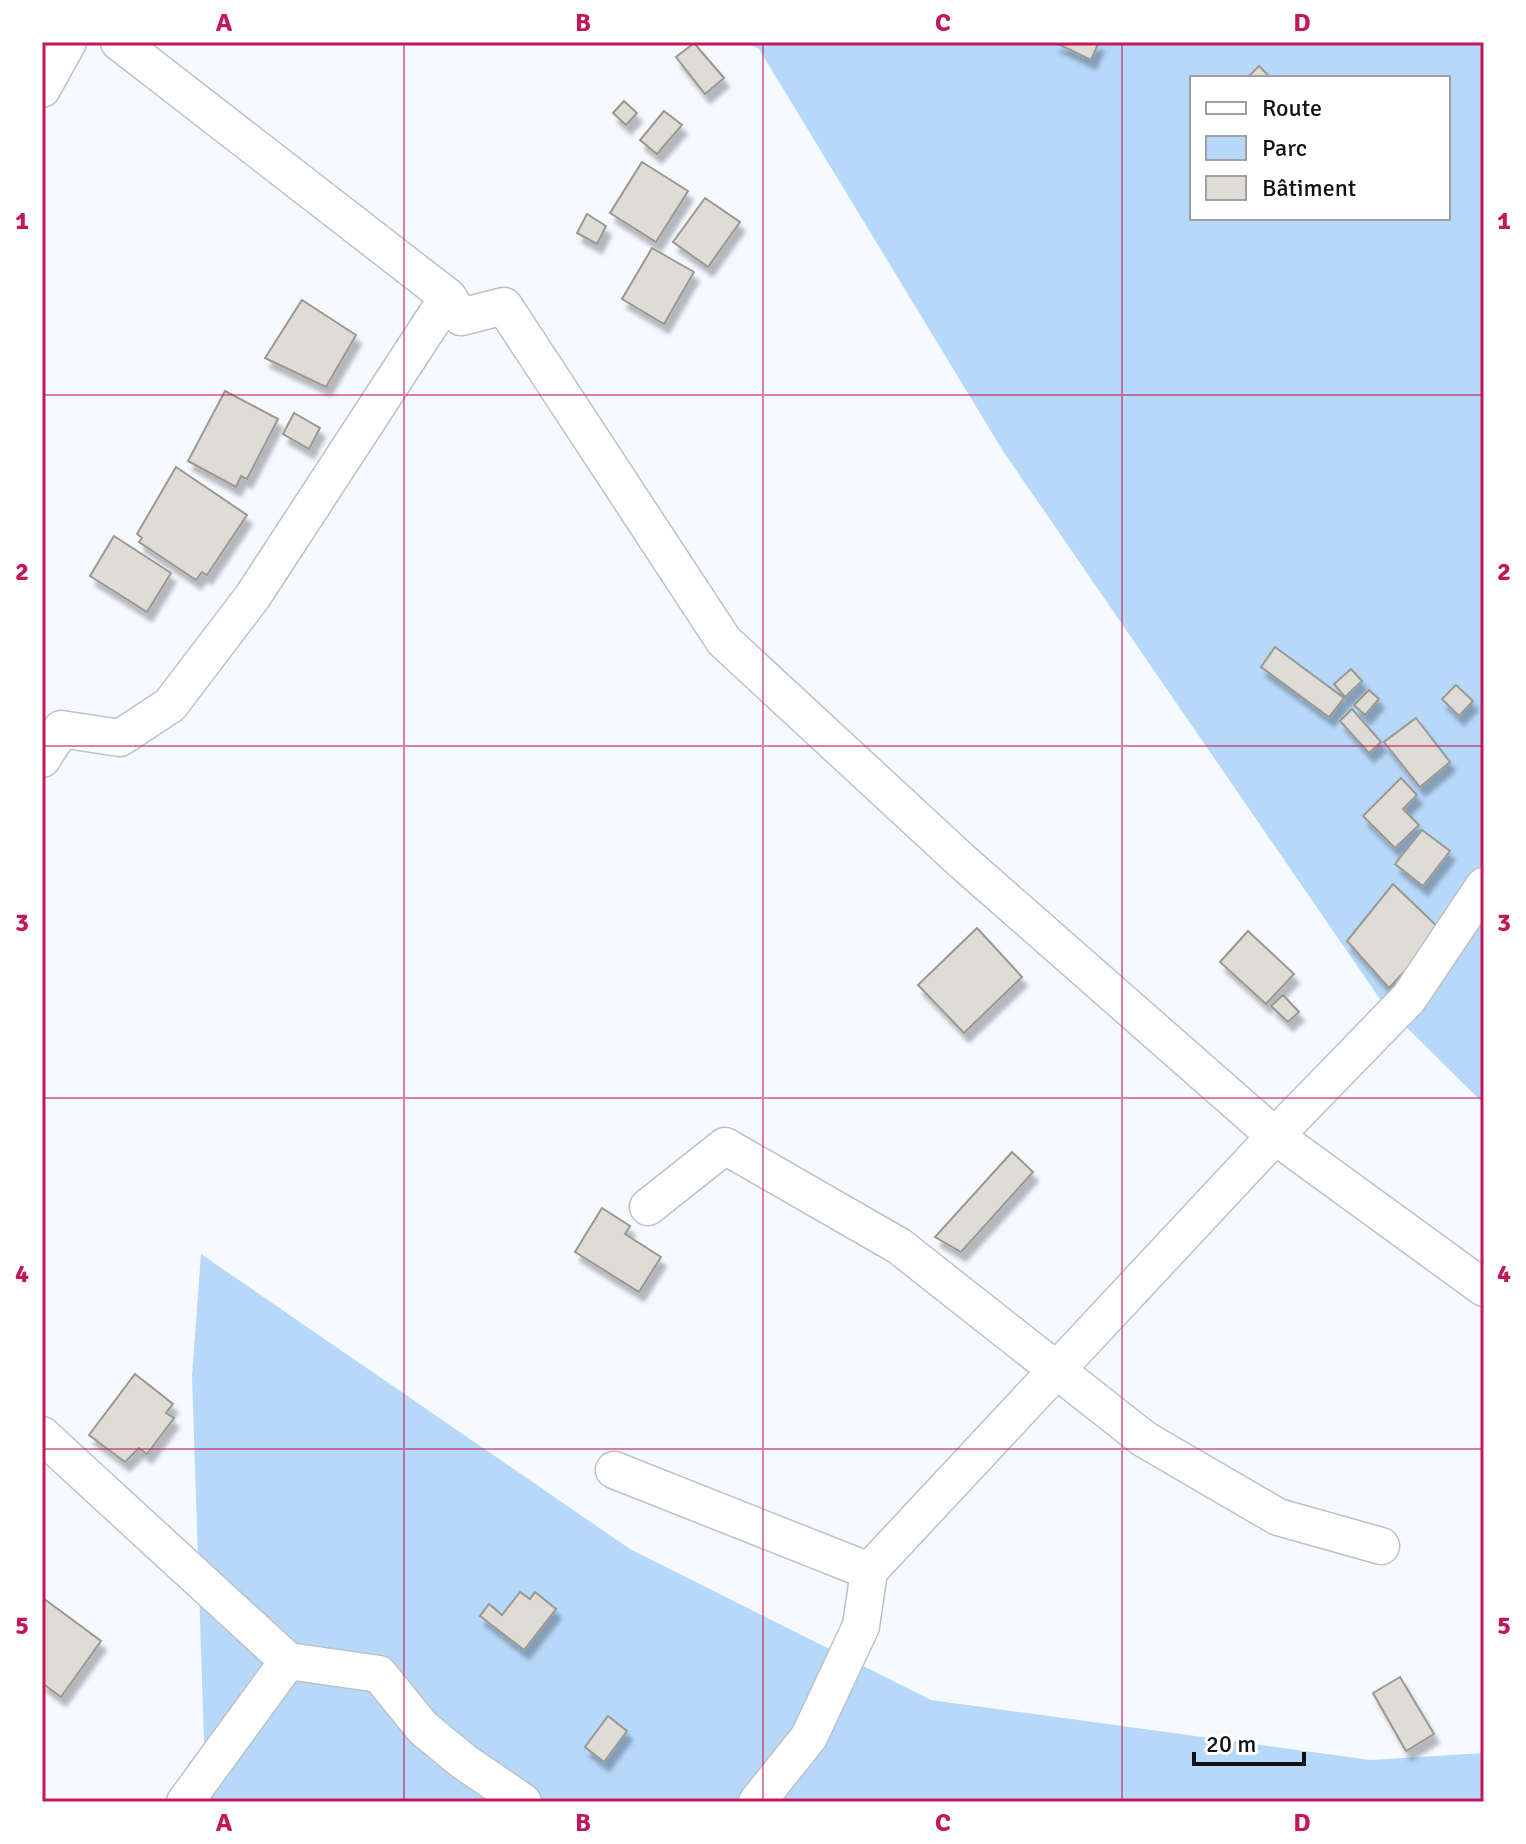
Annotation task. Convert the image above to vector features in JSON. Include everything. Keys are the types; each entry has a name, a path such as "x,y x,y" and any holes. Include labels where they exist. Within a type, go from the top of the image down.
{"street":[{"path":"42,89 68,42"},
{"path":"119,42 448,297 461,317 504,306 724,641 964,863 1275,1136 1484,1288"},
{"path":"42,759 52,724 120,738 170,705 253,596 448,297"},
{"path":"757,1802 809,1737 861,1626 869,1571 1275,1136 1409,998 1484,886"},
{"path":"648,1207 725,1146 899,1246 1144,1439 1278,1517 1381,1546"},
{"path":"42,1435 288,1661 379,1674 423,1728 523,1802"},
{"path":"614,1470 869,1571"},
{"path":"185,1802 288,1661"}],"green space":[{"path":"744,42 1484,42 1484,1104 1384,1005 1003,451 759,49"},
{"path":"201,1254 630,1549 931,1700 1370,1760 1484,1753 1484,1802 206,1802 192,1376"}],"building":[{"path":"1054,42 1099,42 1091,60"},
{"path":"694,43 724,78 705,94 676,57"},
{"path":"1259,66 1269,76 1249,76"},
{"path":"624,101 637,113 626,125 613,113"},
{"path":"664,111 682,125 657,154 640,140"},
{"path":"642,162 688,191 656,242 610,213"},
{"path":"705,198 740,222 708,267 673,242"},
{"path":"587,214 606,226 597,244 577,233"},
{"path":"652,248 694,272 664,324 622,299"},
{"path":"302,300 356,335 326,387 265,358"},
{"path":"225,391 278,419 247,479 241,476 236,487 188,461"},
{"path":"294,413 320,428 309,449 283,434"},
{"path":"176,467 247,515 207,575 202,572 196,580 139,542 142,538 137,534"},
{"path":"114,536 171,573 147,612 90,576"},
{"path":"1275,647 1344,698 1329,717 1261,667"},
{"path":"1351,669 1362,681 1345,697 1334,684"},
{"path":"1456,685 1473,701 1459,716 1442,699"},
{"path":"1369,690 1379,699 1365,715 1354,705"},
{"path":"1352,709 1381,742 1369,753 1340,721"},
{"path":"1416,718 1450,762 1420,787 1384,742"},
{"path":"1401,778 1417,795 1403,809 1419,825 1395,848 1363,816"},
{"path":"1422,830 1450,851 1423,886 1395,864"},
{"path":"1393,884 1442,931 1389,988 1347,941"},
{"path":"977,928 1022,977 964,1033 918,985"},
{"path":"1248,931 1294,974 1266,1004 1220,962"},
{"path":"1283,995 1299,1012 1288,1022 1271,1006"},
{"path":"1012,1152 1033,1172 961,1252 935,1237"},
{"path":"602,1208 630,1226 625,1234 661,1257 639,1292 575,1252"},
{"path":"135,1374 173,1404 166,1413 174,1418 147,1454 139,1448 125,1462 89,1435"},
{"path":"520,1592 530,1599 535,1592 556,1609 524,1650 480,1616 489,1604 502,1615"},
{"path":"43,1598 101,1641 61,1697 42,1683"},
{"path":"1400,1677 1434,1734 1406,1751 1373,1693"},
{"path":"608,1716 627,1731 604,1762 585,1747"}]}
